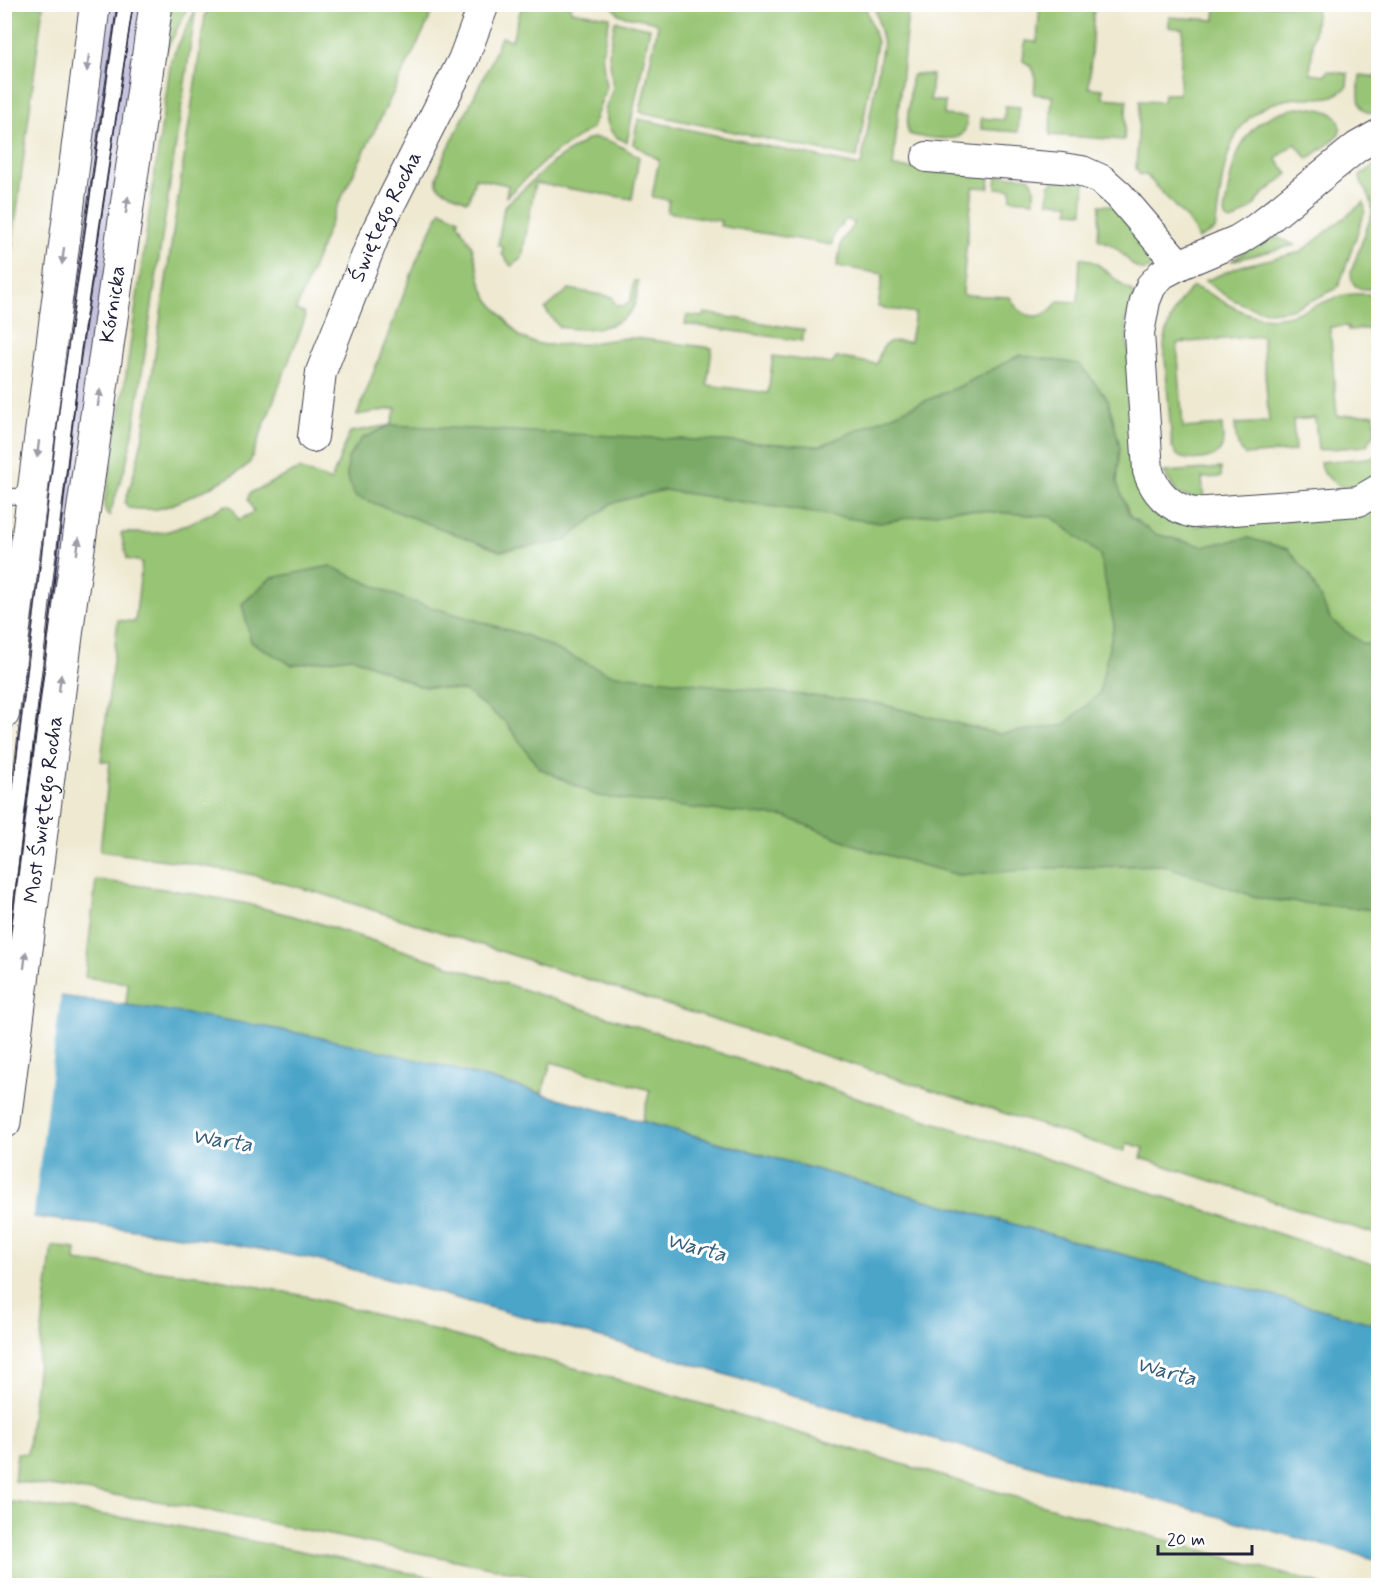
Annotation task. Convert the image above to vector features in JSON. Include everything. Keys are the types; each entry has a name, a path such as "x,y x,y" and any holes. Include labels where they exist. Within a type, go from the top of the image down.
{"street":[{"path":"4,714 44,601 18,496 95,4"},
{"name":"Kórnicka","path":"44,601 156,4"},
{"name":"Świętego Rocha","path":"313,437 321,372 375,234 463,60 484,4"},
{"path":"1378,135 1357,147 1257,228 1238,240 1162,274 1151,286 1145,302 1139,333 1148,471 1155,489 1177,508 1193,513 1359,501 1378,490"},
{"path":"927,157 1082,171 1102,180 1119,195 1179,265"},
{"name":"Most Świętego Rocha","path":"4,1122 44,601"}],"lane":[{"path":"4,915 67,398 125,4"}],"shaded area":[{"path":"108,5 142,5 61,603 28,599"}],"green space":[{"path":"209,4 434,5 428,22 336,209 296,310 304,313 305,319 250,462 221,482 165,507 128,508 125,503 143,436 205,16"},
{"path":"560,4 571,6 571,11 610,17 602,53 606,88 592,128 550,156 506,197 508,185 475,178 469,200 466,201 440,188 437,178 443,159 501,37 512,40 522,5"},
{"path":"819,4 866,8 877,42 857,158 640,112 658,25 653,21 620,15 611,5"},
{"path":"1040,4 1094,5 1089,88 1103,89 1103,98 1127,100 1124,140 1050,135 1052,96 1034,94 1034,71 1023,61 1025,41 1037,42"},
{"path":"4,5 43,5 5,304"},
{"path":"171,5 189,5 164,58"},
{"path":"1216,5 1317,5 1310,73 1326,75 1327,71 1348,74 1347,87 1330,97 1299,98 1274,103 1255,113 1241,127 1225,164 1215,230 1198,239 1191,224 1146,175 1140,175 1136,169 1140,101 1163,102 1164,94 1179,94 1183,29 1169,27 1169,17 1215,20"},
{"path":"196,8 133,434 125,468 109,516 104,505 124,389 171,60"},
{"path":"875,8 908,11 893,167 990,174 989,188 973,187 963,295 1010,297 1015,305 1026,314 1040,315 1046,313 1058,301 1078,302 1080,258 1095,263 1132,291 1135,298 1126,320 1136,467 1196,526 1372,512 1378,507 1378,1235 1141,1158 1144,1148 1127,1143 1124,1152 323,894 253,875 100,851 110,762 101,761 118,620 135,622 142,562 127,559 121,533 153,533 172,530 226,505 232,507 239,520 254,512 248,499 250,493 299,469 331,481 350,432 391,425 396,408 357,415 419,255 441,210 459,219 458,223 472,246 482,286 489,300 520,337 532,342 545,345 584,344 635,338 712,348 707,385 768,393 773,356 832,364 836,358 840,358 877,364 881,350 887,343 910,342 915,313 878,307 883,274 837,266 842,240 855,223 846,219 834,234 832,245 720,226 721,221 667,212 669,200 652,197 659,160 633,144 638,119 861,166 883,43"},
{"path":"615,21 650,28 627,142 618,138 610,130 605,110 613,88 609,53"},
{"path":"913,75 932,75 930,100 945,102 944,115 967,117 962,135 947,139 909,134 907,127 911,80"},
{"path":"1360,75 1378,77 1378,111 1370,113 1361,107"},
{"path":"1005,106 1020,107 1018,132 981,129 981,118 1004,120"},
{"path":"1306,107 1332,113 1339,121 1338,135 1308,159 1295,143 1276,159 1288,174 1262,195 1254,206 1236,219 1230,221 1226,219 1224,214 1231,175 1243,142 1253,129 1266,119 1284,111"},
{"path":"588,139 612,142 639,157 632,199 535,183 522,258 511,266 502,254 503,247 498,245 504,207 553,162"},
{"path":"1378,163 1378,288 1363,289 1353,283 1351,272 1372,214 1370,198 1360,176"},
{"path":"997,175 1029,177 1034,185 1034,201 1011,199 1011,189 996,188"},
{"path":"1056,179 1085,181 1083,212 1069,211 1069,203 1048,202 1049,186"},
{"path":"1364,202 1365,211 1339,286 1334,290 1291,309 1268,311 1245,306 1224,295 1205,281 1241,266 1301,252"},
{"path":"1100,205 1118,206 1157,258 1152,267 1141,270 1121,252 1098,239"},
{"path":"1269,236 1295,245 1231,261"},
{"path":"634,281 638,281 633,308 626,316 609,325 589,329 559,327 545,309 569,289 612,297 616,305 625,306 631,300"},
{"path":"1193,287 1252,315 1276,318 1298,313 1346,295 1378,294 1378,328 1348,330 1347,326 1330,327 1337,416 1374,414 1375,433 1366,446 1318,450 1315,418 1293,420 1295,451 1245,455 1242,452 1236,437 1235,424 1269,422 1262,336 1177,343 1183,428 1222,425 1223,440 1218,453 1207,458 1194,460 1177,455 1172,447 1164,345 1173,313 1181,299"},
{"path":"705,313 804,330 802,341 685,324 687,315 703,317"},
{"path":"1020,355 1079,364 1108,399 1120,447 1117,483 1130,516 1155,534 1203,546 1248,538 1288,549 1308,573 1331,620 1362,643 1378,646 1378,908 1374,910 1262,899 1163,865 1052,868 958,875 868,850 786,817 597,796 539,768 506,723 465,691 419,686 352,657 292,665 251,642 242,604 271,578 330,566 404,599 525,635 610,674 876,703 999,734 1064,725 1099,694 1114,625 1100,555 1052,517 958,509 880,523 664,490 612,503 565,541 500,551 355,496 347,477 348,458 361,439 391,425 820,446 960,386"},
{"path":"1378,457 1378,473 1358,488 1341,487 1332,481 1324,473 1320,462"},
{"path":"1221,468 1221,477 1202,478 1204,500 1177,494 1164,472"},
{"path":"96,880 179,891 248,904 315,922 1378,1266 1378,1325 642,1121 650,1090 551,1062 542,1093 438,1065 335,1041 126,1005 128,983 85,977"},
{"path":"52,1246 76,1249 75,1261 204,1276 310,1297 649,1388 928,1472 1323,1585 580,1585 164,1502 14,1481 17,1453 27,1454"},
{"path":"12,1502 161,1523 469,1585 5,1585 5,1561"}],"water":[{"name":"Warta","path":"5,989 129,1005 295,1032 438,1065 1378,1325 1378,1560 931,1438 656,1353 317,1260 211,1240 5,1213"}],"pier":[{"path":"4,986 61,994 33,1220 4,1216"}],"tram line":[{"path":"4,860 60,402 118,4"},
{"path":"4,981 81,351 133,4"}]}
